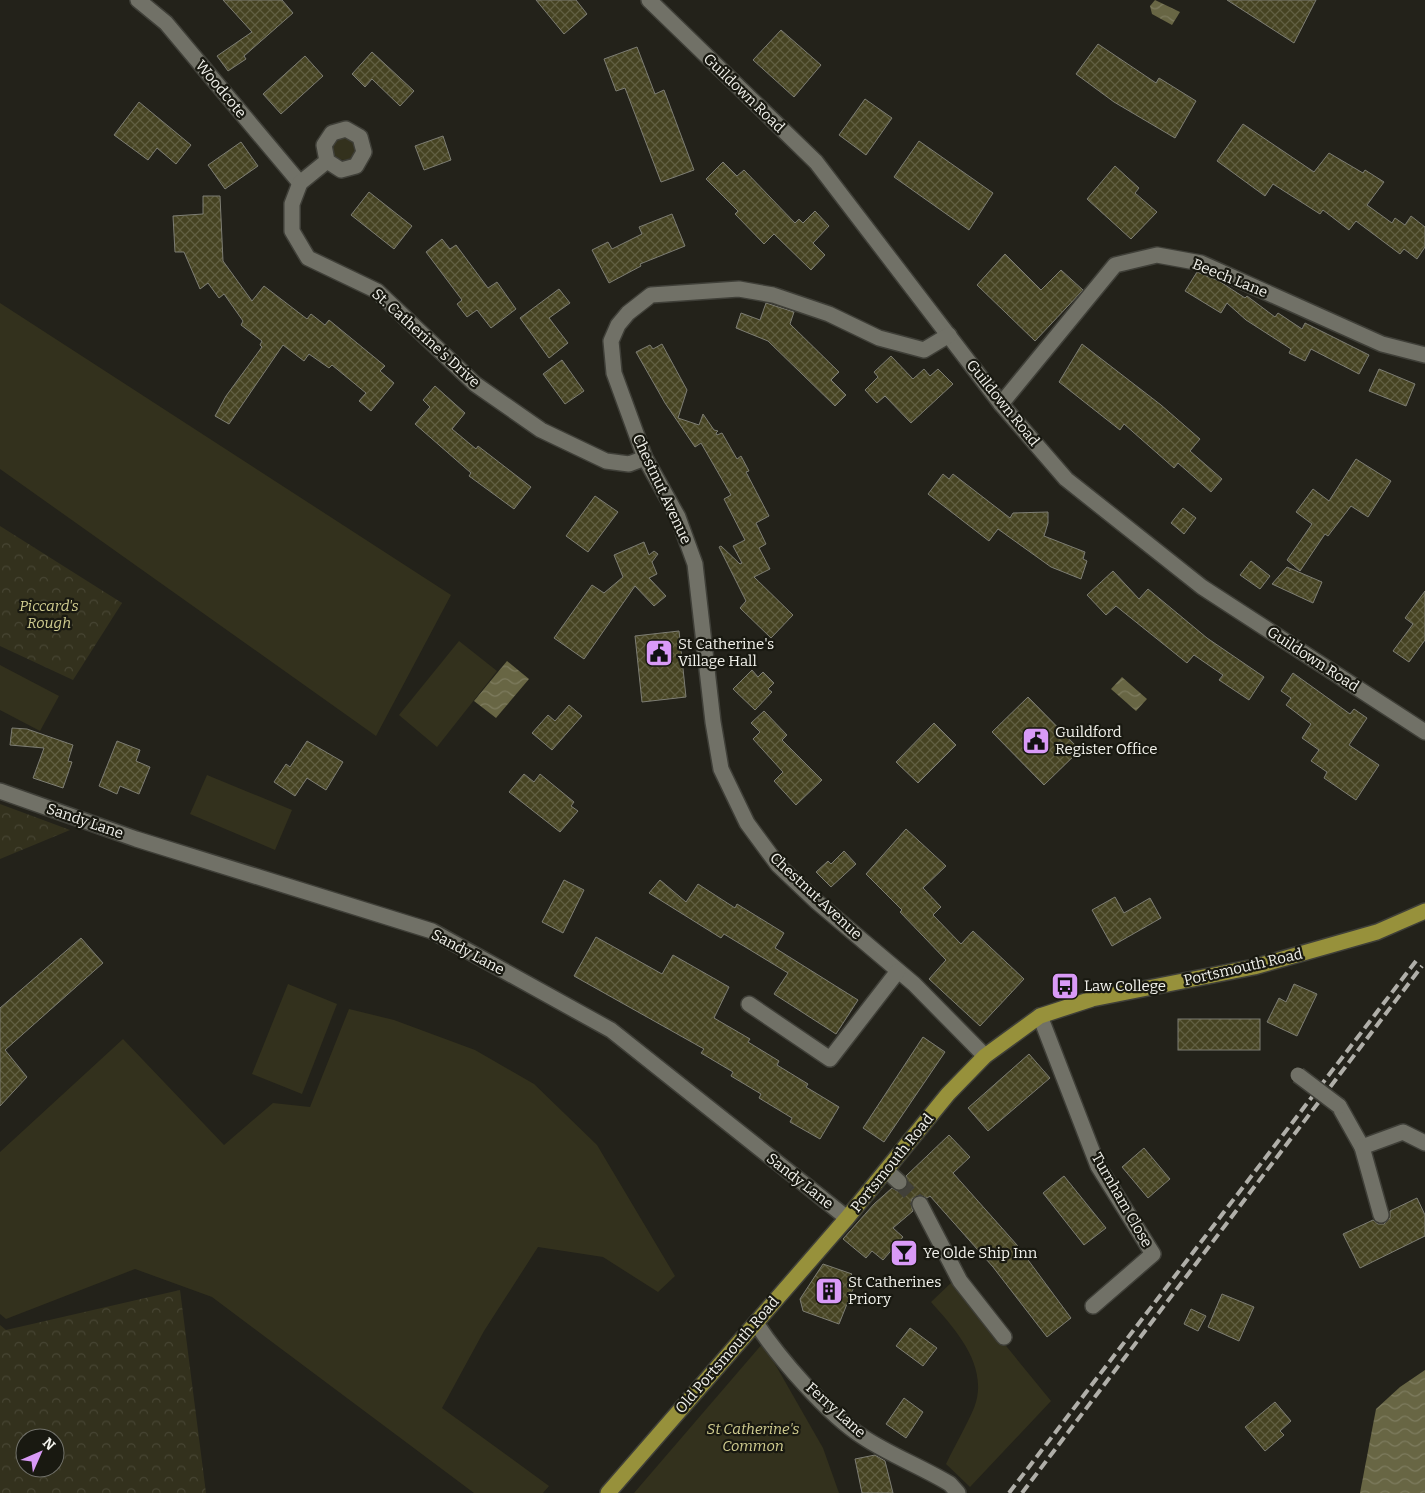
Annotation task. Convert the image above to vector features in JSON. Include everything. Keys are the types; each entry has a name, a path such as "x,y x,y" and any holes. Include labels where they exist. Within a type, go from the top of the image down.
{"main road":[{"name":"Portsmouth Road","path":"847,1218 948,1094 985,1056 1040,1016 1092,999 1254,967 1377,932 1425,911"},
{"name":"Old Portsmouth Road","path":"608,1493 847,1218"}],"street":[{"name":"Woodcote","path":"138,0 166,23 300,183"},
{"name":"Guildown Road","path":"649,0 816,162 1001,404 1066,480 1202,587 1425,732"},
{"path":"300,183 327,161"},
{"name":"St. Catherine's Drive","path":"300,183 292,204 292,231 308,258 377,291 475,384 541,430 606,461 629,464 645,458"},
{"name":"Beech Lane","path":"1001,404 1115,265 1157,255 1201,263 1382,344 1425,356"},
{"name":"Chestnut Avenue","path":"949,335 924,350 879,338 829,314 773,295 739,289 651,295 628,313 618,325 611,340 614,373 645,458 678,517 695,564 713,722 721,769 747,823 778,865 898,971 985,1056"},
{"name":"Sandy Lane","path":"0,791 136,839 432,931 611,1030 847,1218"},
{"path":"749,1004 830,1059 898,971"},
{"name":"Turnham Close","path":"1040,1016 1098,1166 1153,1254 1093,1306"},
{"path":"1298,1074 1339,1106 1362,1147 1381,1215"},
{"path":"1362,1147 1404,1132 1425,1143"},
{"path":"887,1171 898,1182"},
{"path":"920,1204 960,1281 1004,1337"},
{"name":"Ferry Lane","path":"756,1323 774,1350 832,1411 862,1436 943,1480 958,1493"}],"green space":[{"path":"344,138 352,141 355,149 352,157 344,160 336,157 333,149 336,141"},
{"path":"0,303 451,595 376,736 0,469"},
{"name":"Piccard's Rough","path":"0,526 122,603 73,680 0,646"},
{"path":"459,641 497,671 437,747 399,715"},
{"path":"0,665 59,696 40,731 0,710"},
{"path":"207,775 292,810 275,850 190,814"},
{"path":"0,804 70,830 0,859"},
{"path":"288,984 337,1004 302,1094 252,1074"},
{"path":"349,1009 394,1020 475,1050 534,1084 597,1145 675,1276 658,1292 603,1257 538,1247 484,1331 442,1408 549,1486 543,1493 474,1493 212,1297 135,1269 6,1319 0,1314 0,1152 123,1039 224,1145 273,1103 310,1107"},
{"path":"953,1281 1051,1401 970,1487 946,1464 974,1408 978,1393 978,1378 968,1350 960,1337 931,1302"},
{"path":"180,1290 206,1493 0,1493 0,1325 6,1330"},
{"name":"St Catherine's Common","path":"763,1343 823,1448 839,1493 634,1493"}],"water":[{"path":"1155,0 1180,12 1172,25 1152,14 1150,6"},
{"path":"507,661 529,679 496,718 474,701"},
{"path":"1122,677 1147,699 1136,711 1111,689"},
{"path":"1425,1370 1425,1493 1360,1493 1376,1409 1400,1387"}],"building":[{"path":"223,0 282,0 293,13 244,56 246,59 228,71 217,56 252,32"},
{"path":"536,0 576,0 587,14 564,34"},
{"path":"1227,0 1316,0 1294,43"},
{"path":"781,30 821,65 794,97 753,60"},
{"path":"1098,44 1156,83 1159,78 1196,101 1175,138 1114,102 1076,74"},
{"path":"637,47 655,94 664,90 694,170 661,182 625,88 616,91 604,59"},
{"path":"372,52 414,91 400,106 372,79 365,87 352,74"},
{"path":"305,56 323,76 281,114 263,94"},
{"path":"865,99 892,118 866,155 839,135"},
{"path":"139,102 191,145 176,164 157,148 148,160 114,135"},
{"path":"1243,124 1314,172 1329,153 1363,173 1365,170 1384,182 1367,205 1392,223 1395,218 1405,225 1411,216 1425,227 1425,247 1417,259 1404,249 1400,254 1356,221 1349,230 1323,210 1320,214 1273,184 1265,196 1217,161"},
{"path":"443,136 451,160 424,170 415,146"},
{"path":"919,141 993,193 969,230 894,177"},
{"path":"241,142 258,166 225,189 208,165"},
{"path":"723,162 737,176 744,170 795,223 799,219 803,223 815,211 829,226 813,243 825,255 811,270 774,234 764,244 735,214 738,211 706,179"},
{"path":"1115,166 1139,188 1135,193 1157,212 1131,239 1087,199"},
{"path":"369,192 412,226 394,249 351,215"},
{"path":"203,196 220,196 223,261 252,301 264,286 307,319 311,314 325,325 329,320 385,366 380,371 394,383 371,411 359,401 366,393 332,365 329,368 309,354 304,361 283,345 229,424 215,416 226,396 262,347 260,345 262,341 241,325 243,321 224,294 219,298 208,283 200,289 184,252 175,252 173,216 203,214"},
{"path":"672,214 685,246 640,264 641,266 609,283 592,250 608,242 612,249 642,234 639,227"},
{"path":"442,239 450,249 456,245 488,288 497,282 516,309 491,328 477,310 467,317 457,304 462,300 426,252"},
{"path":"1005,254 1041,290 1061,270 1083,290 1035,341 977,285"},
{"path":"1197,272 1219,281 1245,298 1247,296 1275,317 1278,313 1302,329 1305,323 1369,355 1359,374 1311,349 1305,361 1289,353 1291,349 1246,320 1227,303 1221,313 1185,291"},
{"path":"559,289 570,303 549,318 568,343 549,358 520,318"},
{"path":"766,303 794,312 790,324 839,372 831,380 846,395 835,406 768,341 736,328 741,313 760,320"},
{"path":"662,344 687,390 678,418 699,425 703,414 714,430 718,431 717,435 722,433 737,459 741,456 749,471 746,472 769,516 756,523 766,544 759,548 770,569 754,577 793,615 771,638 740,608 746,601 719,547 721,546 740,564 742,563 733,546 745,540 724,499 731,495 701,443 695,447 665,403 636,352 650,345 653,349"},
{"path":"1082,344 1161,405 1200,439 1190,451 1222,479 1211,492 1178,463 1174,468 1124,424 1120,430 1059,382"},
{"path":"891,356 913,379 924,369 930,376 938,369 953,384 911,423 885,396 877,403 865,390 878,377 874,372"},
{"path":"562,360 584,391 565,404 543,374"},
{"path":"1379,369 1415,384 1406,406 1369,391"},
{"path":"435,386 465,413 452,429 476,449 478,446 531,487 514,509 469,476 471,473 415,424 430,407 423,400"},
{"path":"1356,459 1391,481 1368,517 1351,506 1328,536 1325,534 1300,571 1287,560 1312,524 1296,512 1313,489 1329,501"},
{"path":"943,474 949,479 953,474 1010,518 1013,513 1048,512 1048,523 1044,536 1085,552 1083,559 1087,561 1081,579 1051,567 998,529 989,541 928,494"},
{"path":"595,496 618,512 588,552 566,536"},
{"path":"1183,508 1196,518 1184,534 1171,523"},
{"path":"644,542 649,555 654,551 658,554 652,562 657,574 649,578 666,596 654,606 635,586 584,659 554,638 592,585 604,593 623,577 614,555"},
{"path":"1251,561 1270,576 1260,589 1240,575"},
{"path":"1287,567 1322,582 1313,603 1272,584"},
{"path":"1113,571 1139,599 1148,589 1207,638 1264,677 1249,700 1219,680 1223,675 1194,655 1187,663 1116,606 1106,615 1087,595"},
{"path":"1425,591 1425,640 1409,662 1393,651 1413,624 1405,618"},
{"name":"St Catherine's Village Hall","path":"679,631 686,697 642,702 635,636"},
{"path":"752,670 758,677 763,672 774,683 768,689 772,692 755,710 733,689"},
{"path":"1293,673 1350,714 1354,709 1367,718 1349,745 1379,765 1356,800 1324,778 1327,772 1311,761 1319,750 1302,738 1311,724 1286,705 1291,698 1281,691"},
{"name":"Guildford Register Office","path":"1028,697 1080,750 1044,785 992,732"},
{"path":"569,705 582,716 552,750 532,733 548,715 555,721"},
{"path":"764,711 787,735 782,740 822,780 796,805 774,781 783,772 753,739 760,732 751,723"},
{"path":"934,723 956,745 918,783 896,762"},
{"path":"12,728 27,729 73,745 68,761 72,762 63,788 33,778 44,748 10,745"},
{"path":"117,741 140,750 136,761 150,767 139,794 120,786 117,794 99,786"},
{"path":"307,741 343,762 326,790 307,778 295,796 274,782 286,764 290,767"},
{"path":"524,774 534,782 540,774 574,802 571,806 578,811 560,832 509,792"},
{"path":"906,829 946,866 923,888 941,907 933,915 961,944 973,931 1024,979 980,1026 929,979 946,960 900,912 902,910 866,874"},
{"path":"844,851 856,864 831,887 816,872 828,861 831,864"},
{"path":"564,880 584,890 563,933 542,922"},
{"path":"660,880 686,902 698,884 735,908 737,904 784,933 775,948 858,1000 836,1034 774,994 788,973 724,934 721,938 649,893"},
{"path":"1115,897 1124,913 1150,898 1161,918 1112,946 1092,910"},
{"path":"596,937 662,974 673,955 729,987 714,1018 750,1039 748,1042 779,1061 777,1065 808,1084 806,1087 839,1107 820,1139 790,1122 792,1118 759,1098 761,1094 731,1076 733,1072 701,1053 704,1049 574,976"},
{"path":"81,938 103,963 5,1050 27,1077 0,1106 0,1008"},
{"path":"1294,984 1317,994 1297,1036 1267,1022 1279,998 1286,1002"},
{"path":"1178,1019 1260,1019 1260,1050 1178,1050"},
{"path":"923,1037 945,1052 884,1142 863,1128"},
{"path":"1029,1054 1050,1078 988,1131 968,1108"},
{"path":"949,1135 970,1157 953,1173 1017,1245 1071,1318 1047,1337 993,1267 930,1196 927,1198 920,1195 912,1199 913,1211 893,1228 903,1237 883,1260 872,1251 866,1258 843,1239 874,1204 892,1188 897,1191 906,1189 908,1184 906,1176"},
{"path":"1144,1148 1170,1179 1148,1198 1122,1167"},
{"path":"1064,1176 1106,1228 1084,1245 1043,1193"},
{"path":"1417,1198 1425,1215 1425,1236 1360,1268 1343,1234 1373,1220 1378,1224 1384,1224 1390,1218 1390,1211"},
{"name":"St Catherines Priory","path":"823,1264 852,1274 847,1280 855,1284 839,1324 803,1311 800,1299"},
{"path":"1222,1294 1254,1307 1239,1341 1208,1327"},
{"path":"1191,1309 1206,1316 1198,1331 1184,1324"},
{"path":"910,1328 937,1348 923,1366 896,1346"},
{"path":"904,1398 923,1412 906,1438 886,1424"},
{"path":"1275,1402 1291,1421 1280,1431 1284,1435 1265,1451 1245,1427"},
{"path":"875,1455 885,1461 893,1493 862,1493 855,1459"}],"tunnel":[{"path":"899,1182 920,1204"}],"railway":[{"path":"1009,1493 1416,961"},
{"path":"1022,1493 1422,966"}],"place":[{"name":"St Catherine's Village Hall","path":"659,653"},
{"name":"Guildford Register Office","path":"1036,741"},
{"name":"Law College","path":"1065,986"},
{"name":"Ye Olde Ship Inn","path":"904,1253"},
{"name":"St Catherines Priory","path":"829,1291"}]}
